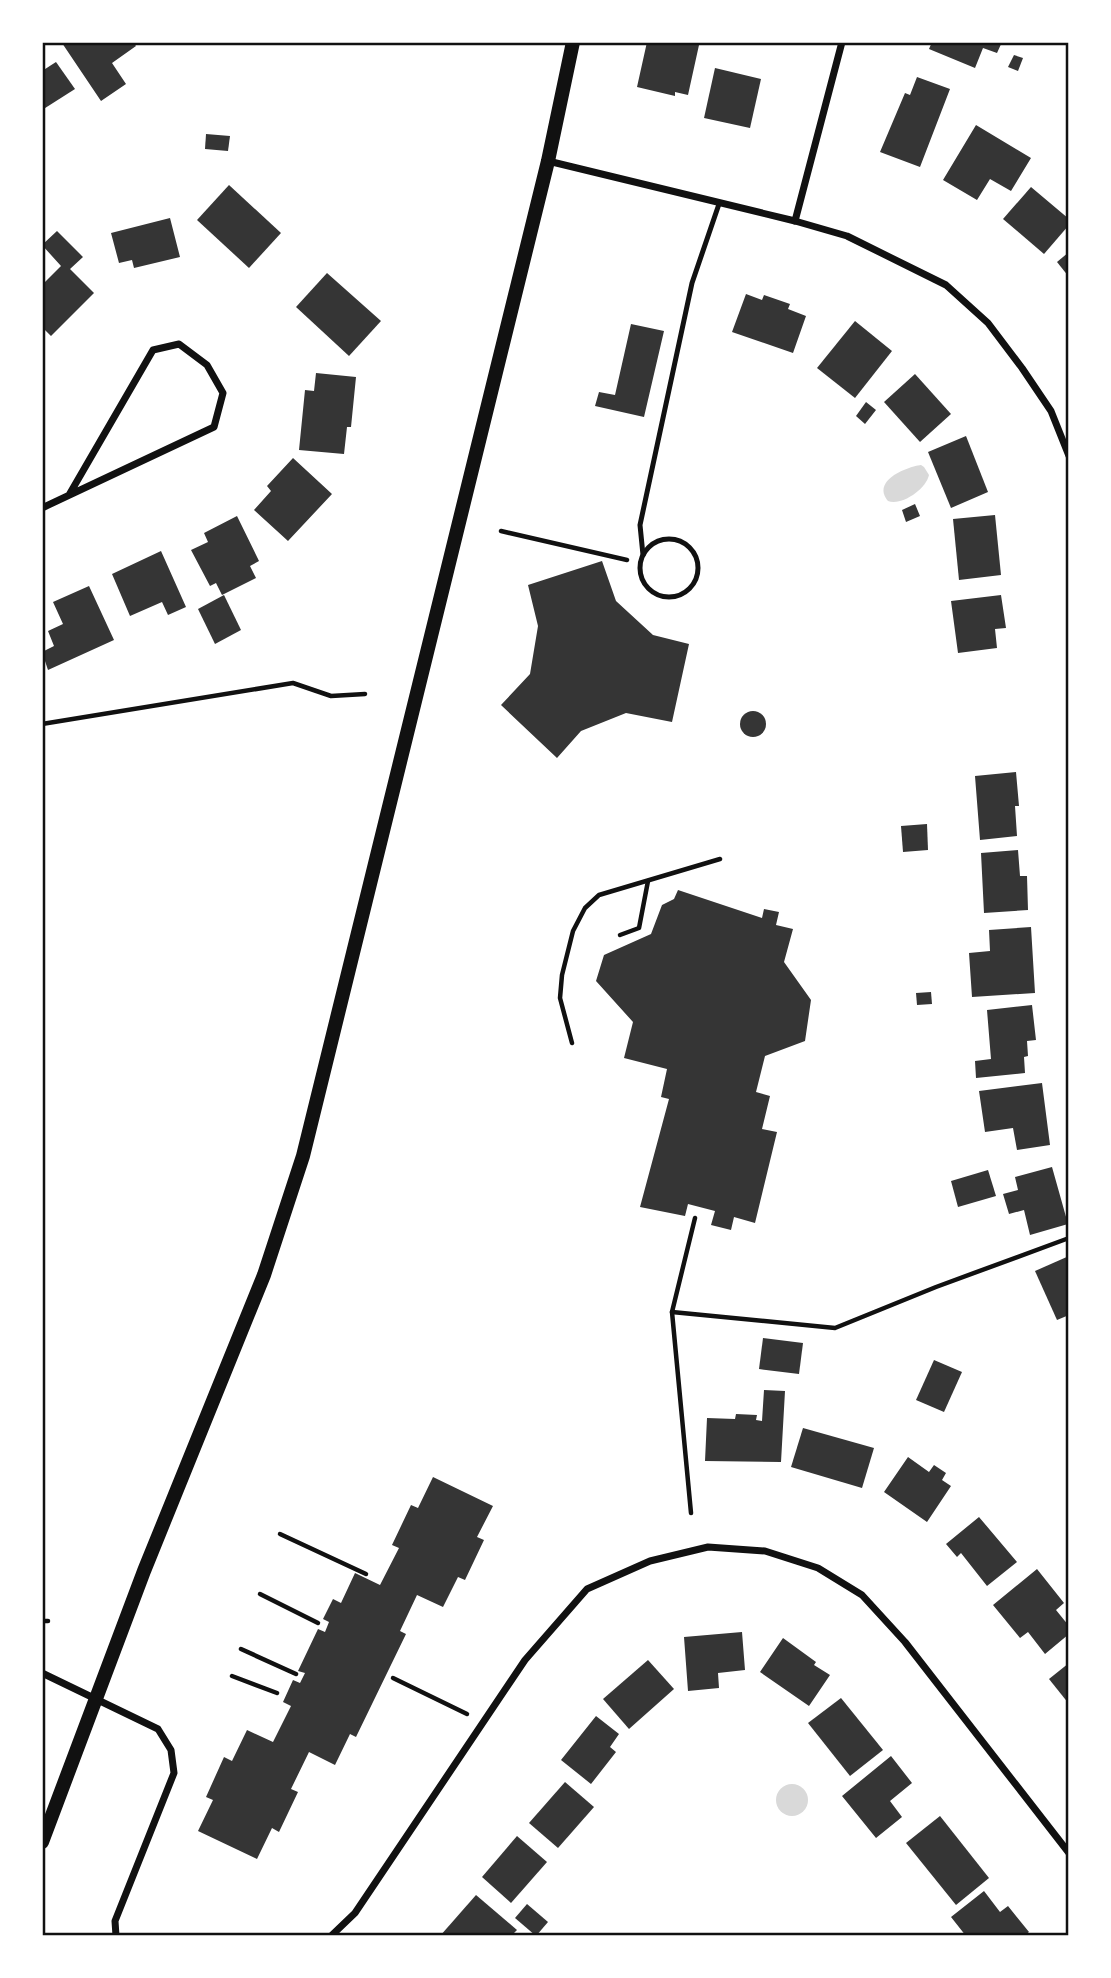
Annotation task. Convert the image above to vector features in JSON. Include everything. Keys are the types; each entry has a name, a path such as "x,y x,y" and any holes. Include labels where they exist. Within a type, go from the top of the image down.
{"main road":[{"path":"42,1842 144,1571 264,1275 303,1156 548,161 573,42"}],"street":[{"path":"795,221 842,42"},
{"path":"548,161 847,236 946,285 988,323 1022,368 1051,411 1069,456"},
{"path":"42,508 214,427 223,393 207,365 179,344 153,350 69,495"},
{"path":"331,1936 355,1913 525,1660 587,1590 650,1561 708,1547 765,1551 818,1568 862,1595 905,1642 1069,1853"},
{"path":"42,1673 158,1729 170,1751 174,1773 115,1921 116,1936"}],"lane":[{"path":"643,555 640,525 692,283 719,204"},
{"path":"677,539 687,543 694,551 699,570 692,587 676,596 666,597 649,589 640,573 640,564 649,546 657,541 677,539"}],"path":[{"path":"501,531 640,564"},
{"path":"42,724 293,682 331,696 365,694"},
{"path":"572,1043 559,998 573,931 585,908 599,895 720,859"},
{"path":"620,935 639,928 648,880"},
{"path":"691,1513 672,1312 695,1218"},
{"path":"672,1312 835,1328 1069,1238"},
{"path":"280,1534 366,1574"},
{"path":"260,1594 318,1623"},
{"path":"241,1649 296,1674"},
{"path":"232,1676 277,1693"},
{"path":"393,1678 484,1722"}],"shaded area":[{"path":"921,465 929,475 923,486 906,499 888,501 884,494 887,481 899,472"},
{"path":"792,1784 804,1788 808,1800 804,1812 792,1816 780,1812 776,1800 780,1788"}],"building":[{"path":"133,42 136,46 112,63 126,84 101,101 62,43"},
{"path":"647,42 687,42 699,45 688,95 675,92 675,96 637,87"},
{"path":"932,42 1002,42 997,53 983,48 975,68 929,49"},
{"path":"1014,55 1023,58 1018,71 1008,67"},
{"path":"56,62 75,89 42,110 42,71"},
{"path":"715,68 761,79 750,128 704,118"},
{"path":"917,77 950,89 920,167 880,152 905,93 910,95"},
{"path":"976,125 1031,158 1011,191 990,179 977,200 943,180"},
{"path":"206,134 230,136 228,151 205,149"},
{"path":"229,185 281,233 249,268 197,220"},
{"path":"1031,187 1069,219 1069,225 1044,254 1003,219"},
{"path":"170,218 180,257 134,268 132,260 119,263 111,233"},
{"path":"57,231 83,257 70,269 94,293 51,336 42,327 42,285 61,266 42,245"},
{"path":"1069,252 1069,277 1057,262"},
{"path":"327,273 381,321 349,356 296,307"},
{"path":"746,294 762,300 764,295 790,304 788,309 806,316 793,353 732,332"},
{"path":"855,321 892,351 855,398 817,368"},
{"path":"631,324 664,331 644,417 595,406 599,392 615,395"},
{"path":"316,373 356,377 351,427 347,427 344,454 299,450 305,390 314,391"},
{"path":"915,374 951,414 920,442 884,402"},
{"path":"866,402 876,410 865,424 856,416"},
{"path":"966,436 988,492 951,508 928,452"},
{"path":"293,458 332,494 288,541 254,510 271,491 267,486"},
{"path":"915,504 920,516 906,522 902,510"},
{"path":"995,515 1001,575 959,580 953,519"},
{"path":"237,516 259,561 250,566 256,578 222,595 216,583 210,586 191,550 208,542 204,533"},
{"path":"161,551 186,607 168,615 162,602 130,616 112,574"},
{"path":"602,561 616,601 653,635 689,644 672,722 626,713 581,731 557,758 501,705 530,674 538,626 528,585"},
{"path":"89,586 114,640 48,670 42,652 54,646 48,631 63,624 53,602"},
{"path":"224,595 241,630 215,644 198,609"},
{"path":"1001,595 1006,628 995,629 997,648 958,653 951,601"},
{"path":"753,711 762,715 766,724 762,733 753,737 744,733 740,724 744,715"},
{"path":"1016,772 1019,806 1015,806 1017,836 980,840 975,776"},
{"path":"927,824 928,850 903,852 901,826"},
{"path":"1018,850 1020,876 1027,876 1028,910 984,913 981,853"},
{"path":"678,890 762,918 764,909 779,912 776,925 793,929 784,962 811,1000 805,1041 765,1056 756,1092 770,1096 762,1129 777,1132 755,1223 734,1217 731,1230 711,1225 715,1211 688,1204 685,1216 640,1207 669,1099 661,1097 667,1069 624,1058 633,1022 596,981 604,955 651,934 662,905 674,899"},
{"path":"1031,927 1035,993 972,997 969,953 990,951 989,930"},
{"path":"931,992 932,1004 917,1005 916,993"},
{"path":"1032,1005 1036,1040 1027,1041 1025,1073 976,1078 975,1061 991,1059 987,1010"},
{"path":"1042,1083 1050,1145 1017,1150 1013,1128 985,1132 979,1091"},
{"path":"1052,1167 1068,1224 1030,1235 1024,1210 1009,1214 1003,1194 1018,1190 1015,1177"},
{"path":"988,1170 996,1196 958,1207 951,1181"},
{"path":"1069,1256 1069,1315 1057,1320 1035,1271"},
{"path":"763,1338 803,1343 799,1374 759,1369"},
{"path":"934,1360 962,1372 944,1412 916,1400"},
{"path":"764,1390 785,1391 781,1462 705,1461 707,1418 735,1419 736,1414 757,1415 756,1420 762,1421"},
{"path":"803,1428 874,1448 862,1488 791,1467"},
{"path":"908,1457 929,1472 934,1465 946,1473 942,1480 951,1486 927,1522 884,1492"},
{"path":"433,1477 493,1506 477,1537 484,1540 465,1580 458,1577 443,1607 417,1595 400,1631 406,1634 356,1737 350,1734 335,1765 309,1752 291,1789 298,1792 279,1832 272,1828 257,1859 198,1831 213,1800 206,1797 224,1757 232,1761 247,1730 273,1742 291,1706 283,1702 293,1680 300,1683 305,1673 298,1671 318,1629 325,1632 329,1622 323,1619 333,1599 341,1603 355,1573 380,1585 399,1548 392,1545 411,1505 418,1508"},
{"path":"979,1517 1017,1562 987,1586 961,1553 957,1557 946,1544"},
{"path":"1037,1569 1064,1603 1056,1610 1069,1626 1069,1634 1045,1654 1028,1632 1020,1638 993,1605"},
{"path":"742,1632 745,1670 718,1673 719,1688 688,1691 684,1637"},
{"path":"783,1638 830,1675 809,1706 760,1672"},
{"path":"648,1660 674,1689 629,1729 603,1699"},
{"path":"1069,1663 1069,1704 1049,1679"},
{"path":"841,1698 883,1750 850,1776 808,1723"},
{"path":"596,1716 619,1734 610,1747 616,1752 591,1784 561,1760"},
{"path":"891,1756 912,1783 890,1801 902,1817 876,1838 842,1796"},
{"path":"565,1782 594,1807 558,1848 529,1823"},
{"path":"940,1816 989,1878 956,1905 906,1843"},
{"path":"517,1836 547,1862 511,1903 482,1877"},
{"path":"984,1891 1000,1912 1008,1906 1029,1932 1024,1936 966,1936 951,1917"},
{"path":"476,1895 517,1930 511,1936 440,1936"},
{"path":"527,1904 548,1922 536,1936 515,1918"}]}
